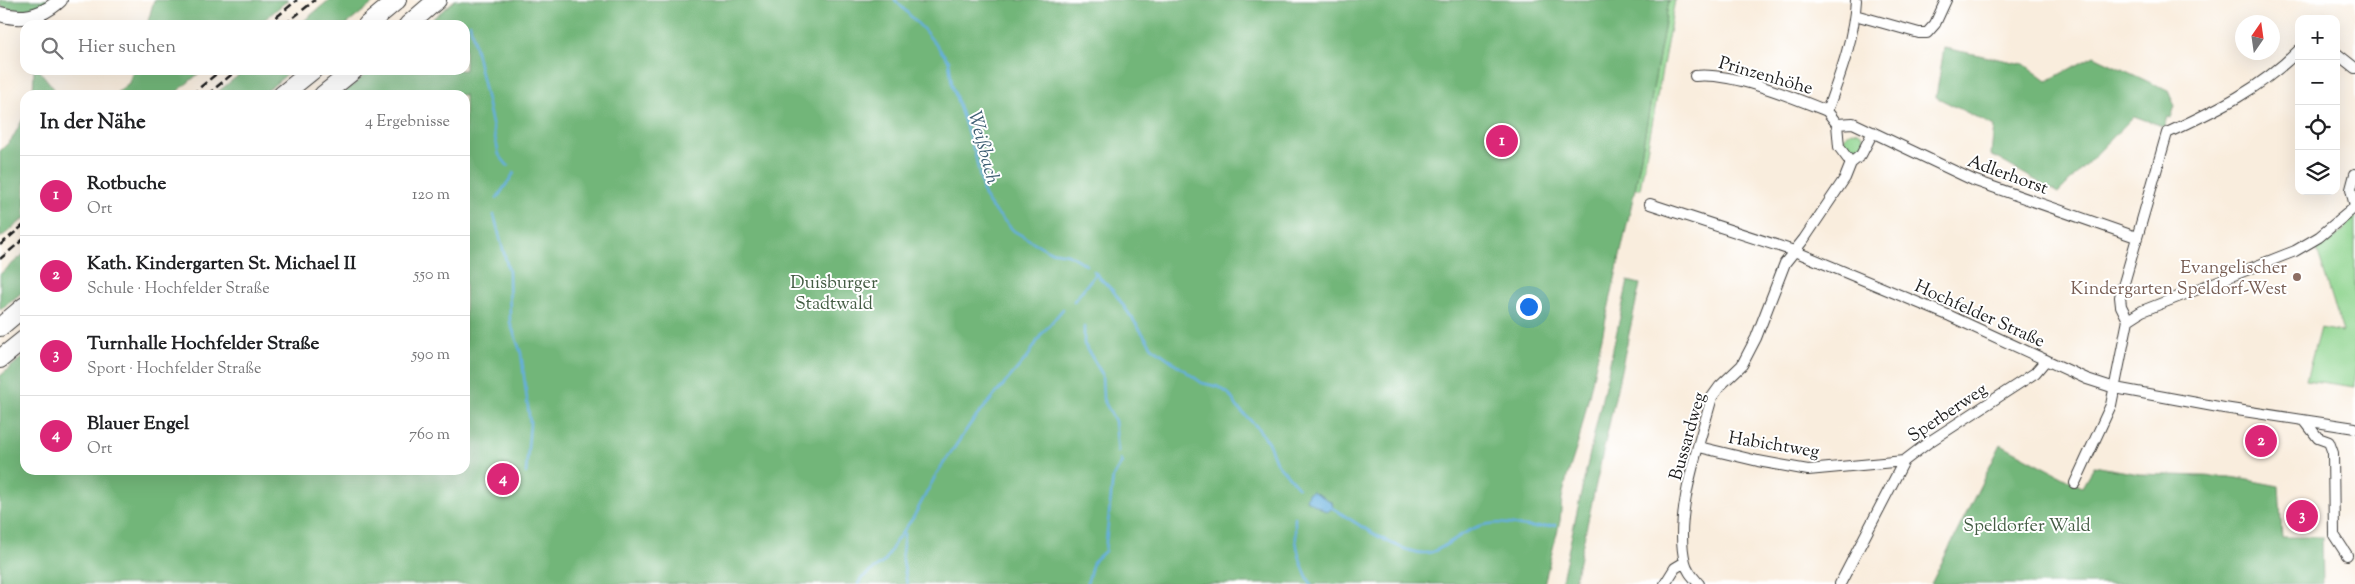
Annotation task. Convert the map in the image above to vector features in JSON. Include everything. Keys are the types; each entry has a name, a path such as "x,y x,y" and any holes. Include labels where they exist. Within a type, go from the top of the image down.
{"highway":[{"path":"374,20 397,0"},
{"path":"414,20 437,0"},
{"path":"288,90 306,75"},
{"path":"329,90 348,75"},
{"path":"0,327 20,310"},
{"path":"0,359 20,343"}],"street":[{"path":"0,14 27,16 46,12 60,0"},
{"name":"Prinzenhöhe","path":"1827,111 1845,63 1855,15 1856,0"},
{"path":"1855,15 1919,33 1927,32 1935,24 1946,0"},
{"path":"2075,483 2107,413 2115,388 2128,320 2121,306 2120,297 2168,133 2226,106 2262,84 2295,54"},
{"path":"2340,56 2355,68"},
{"name":"Prinzenhöhe","path":"1695,76 1709,74 1754,85 1827,111 1837,124 1840,147 1851,163"},
{"path":"1794,251 1845,178 1851,163 1861,155 1873,132 1853,123 1837,124"},
{"name":"Adlerhorst","path":"1873,132 1973,180 2136,237"},
{"path":"2128,320 2142,311 2295,251 2319,238 2355,207 2351,188 2355,174"},
{"name":"Hochfelder Straße","path":"1650,204 1794,251 1950,316 2087,379 2115,388 2355,428"},
{"name":"Bussardweg","path":"1685,562 1683,520 1712,397 1746,359 1785,263 1794,251"},
{"name":"Sperberweg","path":"1840,584 1904,461 1928,442 2035,374 2046,360"},
{"path":"2305,421 2318,438 2329,442 2333,453 2334,535 2347,555"},
{"name":"Habichtweg","path":"1699,447 1758,461 1808,470 1904,461"},
{"path":"1665,584 1675,568 1685,562 1690,574 1700,584"}],"green space":[{"path":"0,0 49,0 32,9 19,10 0,6"},
{"path":"154,0 288,0 264,20 148,20"},
{"path":"329,0 377,0 352,20 305,20"},
{"name":"Duisburger Stadtwald","path":"455,0 1669,0 1635,189 1579,440 1567,477 1562,498 1560,521 1544,584 0,584 0,376 20,359 20,475 470,475 470,90 347,90 365,75 470,75 470,20 431,20"},
{"path":"1669,0 1675,0 1640,189 1635,189"},
{"path":"1944,48 2024,64 2047,81 2094,56 2168,91 2175,106 2171,118 2167,117 2164,127 2134,116 2058,193 1991,155 1994,126 1936,97"},
{"path":"34,75 43,75 55,90 33,90"},
{"path":"131,75 197,75 179,90 120,90 129,83"},
{"path":"239,75 286,75 268,90 220,90"},
{"path":"20,124 20,222 0,238 0,151 12,139"},
{"path":"1854,131 1861,134 1864,141 1861,148 1854,151 1847,148 1844,141 1847,134"},
{"path":"2353,217 2355,218 2355,387 2306,380 2320,328 2343,332 2317,250 2342,232"},
{"path":"20,257 20,294 0,310 0,274"},
{"path":"1628,281 1640,284 1574,584 1561,584"},
{"name":"Speldorfer Wald","path":"2001,444 2082,487 2094,466 2139,474 2232,477 2279,486 2282,537 2322,537 2323,584 1931,584"}],"water":[{"path":"1312,491 1332,502 1333,508 1327,512 1306,500 1308,493"}],"waterway":[{"name":"Weißbach","path":"895,0 924,30 949,61 952,85 975,154 984,196 992,208 1014,231 1049,251 1068,254 1086,265"},
{"path":"470,24 499,155 508,166"},
{"path":"497,198 514,173"},
{"path":"494,215 509,272 510,322 521,353 530,423 526,473"},
{"path":"1093,271 1114,292 1152,347 1202,383 1219,387 1229,394 1238,408 1257,427 1268,442 1276,462 1298,487"},
{"path":"1074,301 1096,273"},
{"path":"858,584 862,578 885,561 896,541 913,518 937,473 971,423 1029,355 1041,335 1063,309"},
{"path":"1084,327 1084,344 1102,374 1103,399 1115,421 1118,452"},
{"path":"1087,584 1093,562 1105,551 1113,477 1122,462 1121,460"},
{"path":"1331,507 1395,545 1421,553 1438,550 1476,527 1483,525 1501,523 1528,527 1555,525"},
{"path":"1295,517 1295,535 1298,552 1311,584"},
{"path":"904,534 902,555 907,584"}],"railway":[{"path":"273,20 297,0"},
{"path":"290,20 315,0"},
{"path":"197,90 215,75"},
{"path":"213,90 231,75"},
{"path":"0,245 20,228"},
{"path":"0,259 20,242"}],"place":[{"name":"Rotbuche","path":"1502,141"},
{"name":"Evangelischer Kindergarten Speldorf-West","path":"2297,277"},
{"name":"Kath. Kindergarten St. Michael II","path":"2261,441"},
{"name":"Blauer Engel","path":"503,479"},
{"name":"Turnhalle Hochfelder Straße","path":"2302,516"}]}
